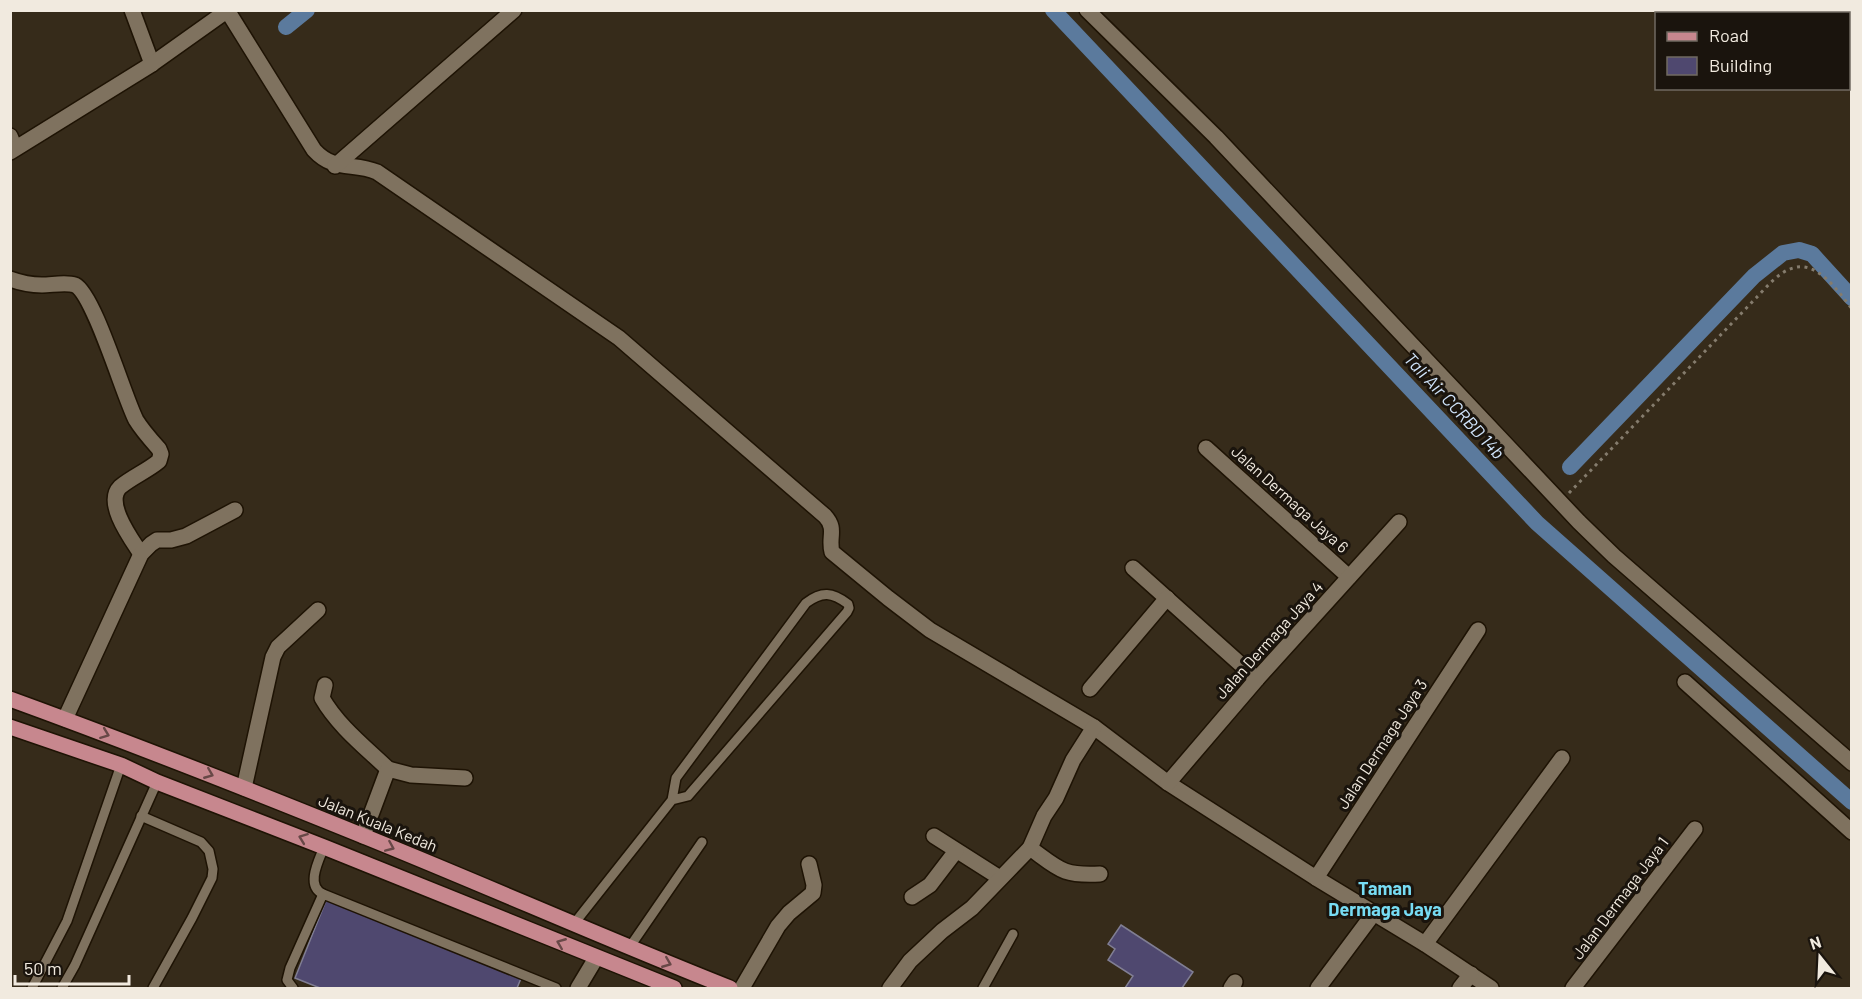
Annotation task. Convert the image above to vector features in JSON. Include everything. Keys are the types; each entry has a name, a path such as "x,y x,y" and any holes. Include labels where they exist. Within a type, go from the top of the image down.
{"main road":[{"name":"Jalan Kuala Kedah","path":"10,699 244,788 730,988"},
{"path":"10,727 121,765 157,782 324,847 596,958 654,985 674,988"},
{"path":"155,753 164,765 157,782"}],"street":[{"path":"132,10 152,64"},
{"path":"336,165 514,10"},
{"path":"1087,10 1216,137 1579,522 1614,556 1851,763"},
{"path":"12,145 152,64 228,11 314,150 322,159 336,165 363,167 377,172 619,338 825,516 831,525 832,552 930,630 1094,727 1168,783 1491,988"},
{"path":"10,279 40,285 73,285 80,289 87,299 116,365 136,419 159,449 159,460 118,489 115,499 123,525 141,554"},
{"name":"Jalan Dermaga Jaya 6","path":"1206,448 1349,576"},
{"path":"65,719 141,554 157,540 171,540 186,536 235,510"},
{"name":"Jalan Dermaga Jaya 4","path":"1168,783 1257,679 1399,522"},
{"path":"1133,568 1257,679"},
{"path":"1090,689 1167,598"},
{"path":"244,788 273,657 278,647 318,610"},
{"name":"Jalan Dermaga Jaya 3","path":"1316,878 1478,630"},
{"path":"1685,682 1851,832"},
{"path":"325,685 322,698 329,710 388,769 411,775 465,778"},
{"path":"890,988 910,961 942,931 972,908 1030,848 1073,760 1094,727"},
{"path":"1425,944 1562,758"},
{"path":"363,836 388,769"},
{"name":"Jalan Dermaga Jaya 1","path":"1573,988 1695,829"},
{"path":"934,836 1000,878"},
{"path":"1030,848 1060,870 1069,873 1100,874"},
{"path":"912,897 930,885 956,850"},
{"path":"742,988 778,926 789,913 813,893 814,885 809,864"},
{"path":"1318,988 1374,913"},
{"path":"578,988 596,958"},
{"path":"1460,988 1471,974"}],"lane":[{"path":"573,925 672,800 676,778 806,603 824,593 840,598 848,604 847,612 688,796 672,800"},
{"path":"32,988 67,921 121,765"},
{"path":"62,988 75,965 157,782"},
{"path":"141,816 201,842 209,851 213,869 212,878 192,918 153,988"},
{"path":"629,948 702,842"},
{"path":"324,847 314,876 314,885 318,892 556,988"},
{"path":"293,988 287,980 290,968 323,894"},
{"path":"984,988 1014,934"}],"path":[{"path":"1561,501 1778,276 1791,268 1802,266 1814,271 1837,290 1851,309"}],"building":[{"path":"327,898 522,976 517,988 320,988 295,978"},
{"path":"1121,925 1193,972 1182,988 1125,988 1133,976 1108,960 1115,949 1108,944"}],"waterway":[{"path":"286,27 307,10"},
{"name":"Tali Air CCRBD 14b","path":"1053,10 1537,523 1852,802"},
{"path":"1570,467 1754,276 1783,253 1799,250 1812,254 1852,298"}],"district":[{"name":"Taman Dermaga Jaya","path":"1385,899"}]}
